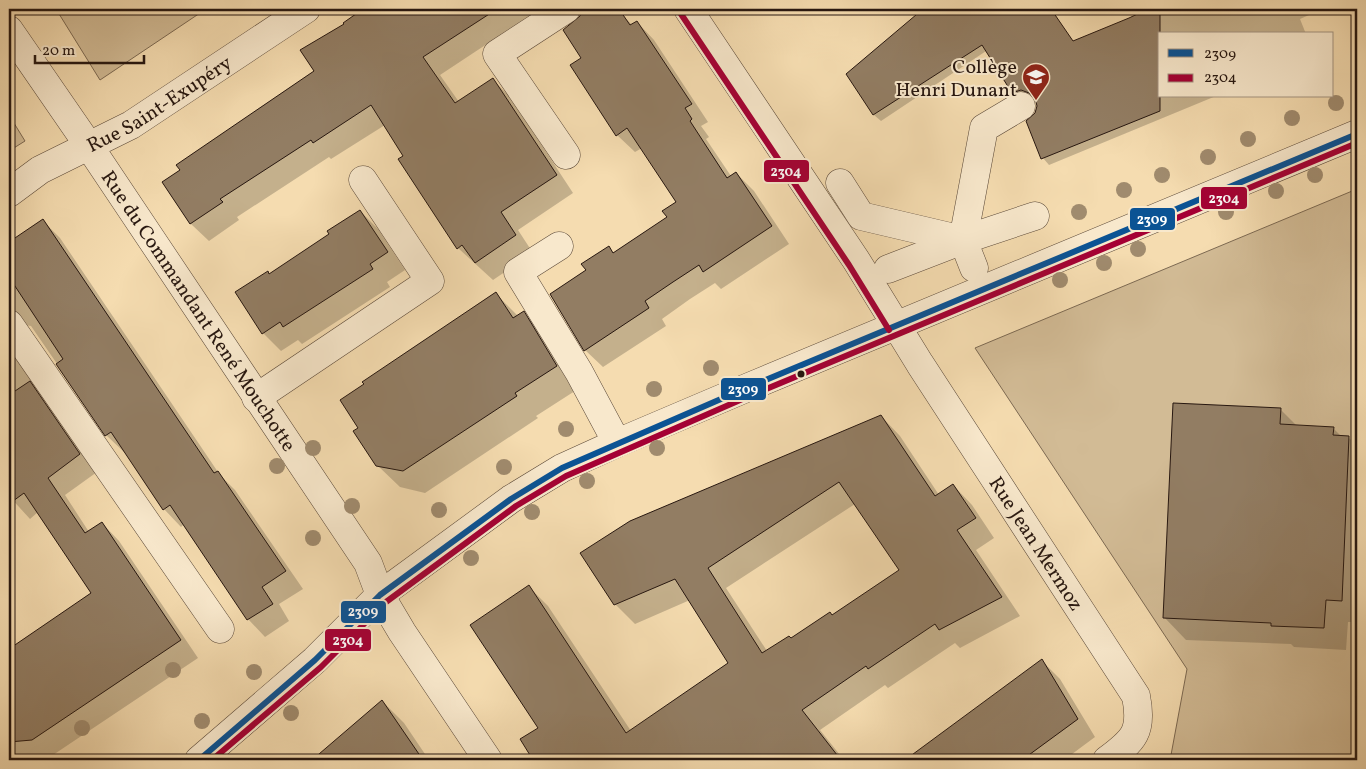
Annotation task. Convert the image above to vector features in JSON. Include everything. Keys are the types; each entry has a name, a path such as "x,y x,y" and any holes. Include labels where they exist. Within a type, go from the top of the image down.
{"street":[{"name":"Rue Saint-Exupéry","path":"9,193 40,170 130,125 306,9"},
{"path":"566,9 497,54 566,155"},
{"name":"Rue Jean Mermoz","path":"688,9 856,260 920,364 1136,696 1139,713 1137,730 1128,745 1107,760"},
{"name":"Rue du Commandant René Mouchotte","path":"9,30 89,146 368,563 380,595"},
{"path":"974,268 963,240 984,128 1020,106"},
{"path":"199,760 315,660 380,595 511,500 562,468 896,325 1357,134"},
{"path":"256,398 430,281 363,180"},
{"path":"840,183 858,218 963,240"},
{"path":"888,269 963,240 1035,216"},
{"path":"559,246 518,272 578,372 617,443"},
{"path":"9,324 220,629"},
{"path":"380,595 402,632 488,760"}],"shaded area":[{"path":"56,9 206,9 100,80"},
{"path":"9,115 25,141 9,151"},
{"path":"1357,189 1357,760 1175,760 1171,755 1187,669 975,348"}],"building":[{"path":"363,9 497,9 423,57 455,103 493,78 557,175 501,212 516,235 475,263 462,245 457,249 398,159 403,156 371,105 313,143 311,140 220,199 223,202 190,224 162,182 180,170 176,165 314,71 300,50 344,24"},
{"path":"582,9 619,9 630,25 637,21 692,104 685,108 692,119 690,121 727,178 736,172 772,226 703,272 699,265 673,282 645,301 649,308 584,351 550,294 586,270 581,264 609,246 613,253 667,217 662,211 676,202 627,128 616,136 570,65 581,58 563,30 580,16"},
{"path":"923,9 1051,9 1073,41 1148,9 1160,9 1158,98 1160,98 1160,111 1041,159 1026,121 1035,113 1037,106 1035,98 1021,90 1012,93 982,45 873,115 846,74"},
{"path":"360,210 388,252 370,264 373,269 283,327 280,322 262,334 235,292 268,271 269,274 329,234 327,231"},
{"path":"43,219 214,473 218,471 286,571 262,587 273,604 247,620 170,505 163,510 111,432 105,436 56,364 63,359 9,277 9,242"},
{"path":"496,292 513,318 524,311 557,366 515,393 517,396 403,471 376,466 353,431 358,428 340,400 364,384 362,382"},
{"path":"30,381 80,454 48,478 85,533 102,522 181,640 32,740 9,742 9,649 91,593 24,493 9,504 9,395"},
{"path":"1173,403 1281,408 1280,424 1334,427 1333,435 1349,436 1342,601 1326,600 1324,628 1271,626 1271,623 1163,618"},
{"path":"881,415 935,496 953,484 976,518 957,530 1002,597 939,630 935,624 868,669 866,666 802,710 841,760 533,760 520,739 538,728 470,625 529,585 626,733 728,663 675,579 614,605 580,553 630,521","holes":["839,482 899,570 832,615 830,612 791,638 789,636 762,653 708,568"]},
{"path":"1042,659 1078,719 1022,760 905,760"},
{"path":"382,700 423,760 312,760"}],"transit line":[{"name":"2304","path":"681,14 849,265 889,330"},
{"name":"2309","path":"199,760 315,660 380,595 511,499 562,468 744,389 1357,134"},
{"name":"2304","path":"212,760 321,667 386,602 516,506 566,476 747,397 1357,143"}],"place":[{"name":"Collège Henri Dunant","path":"1036,101"}]}
